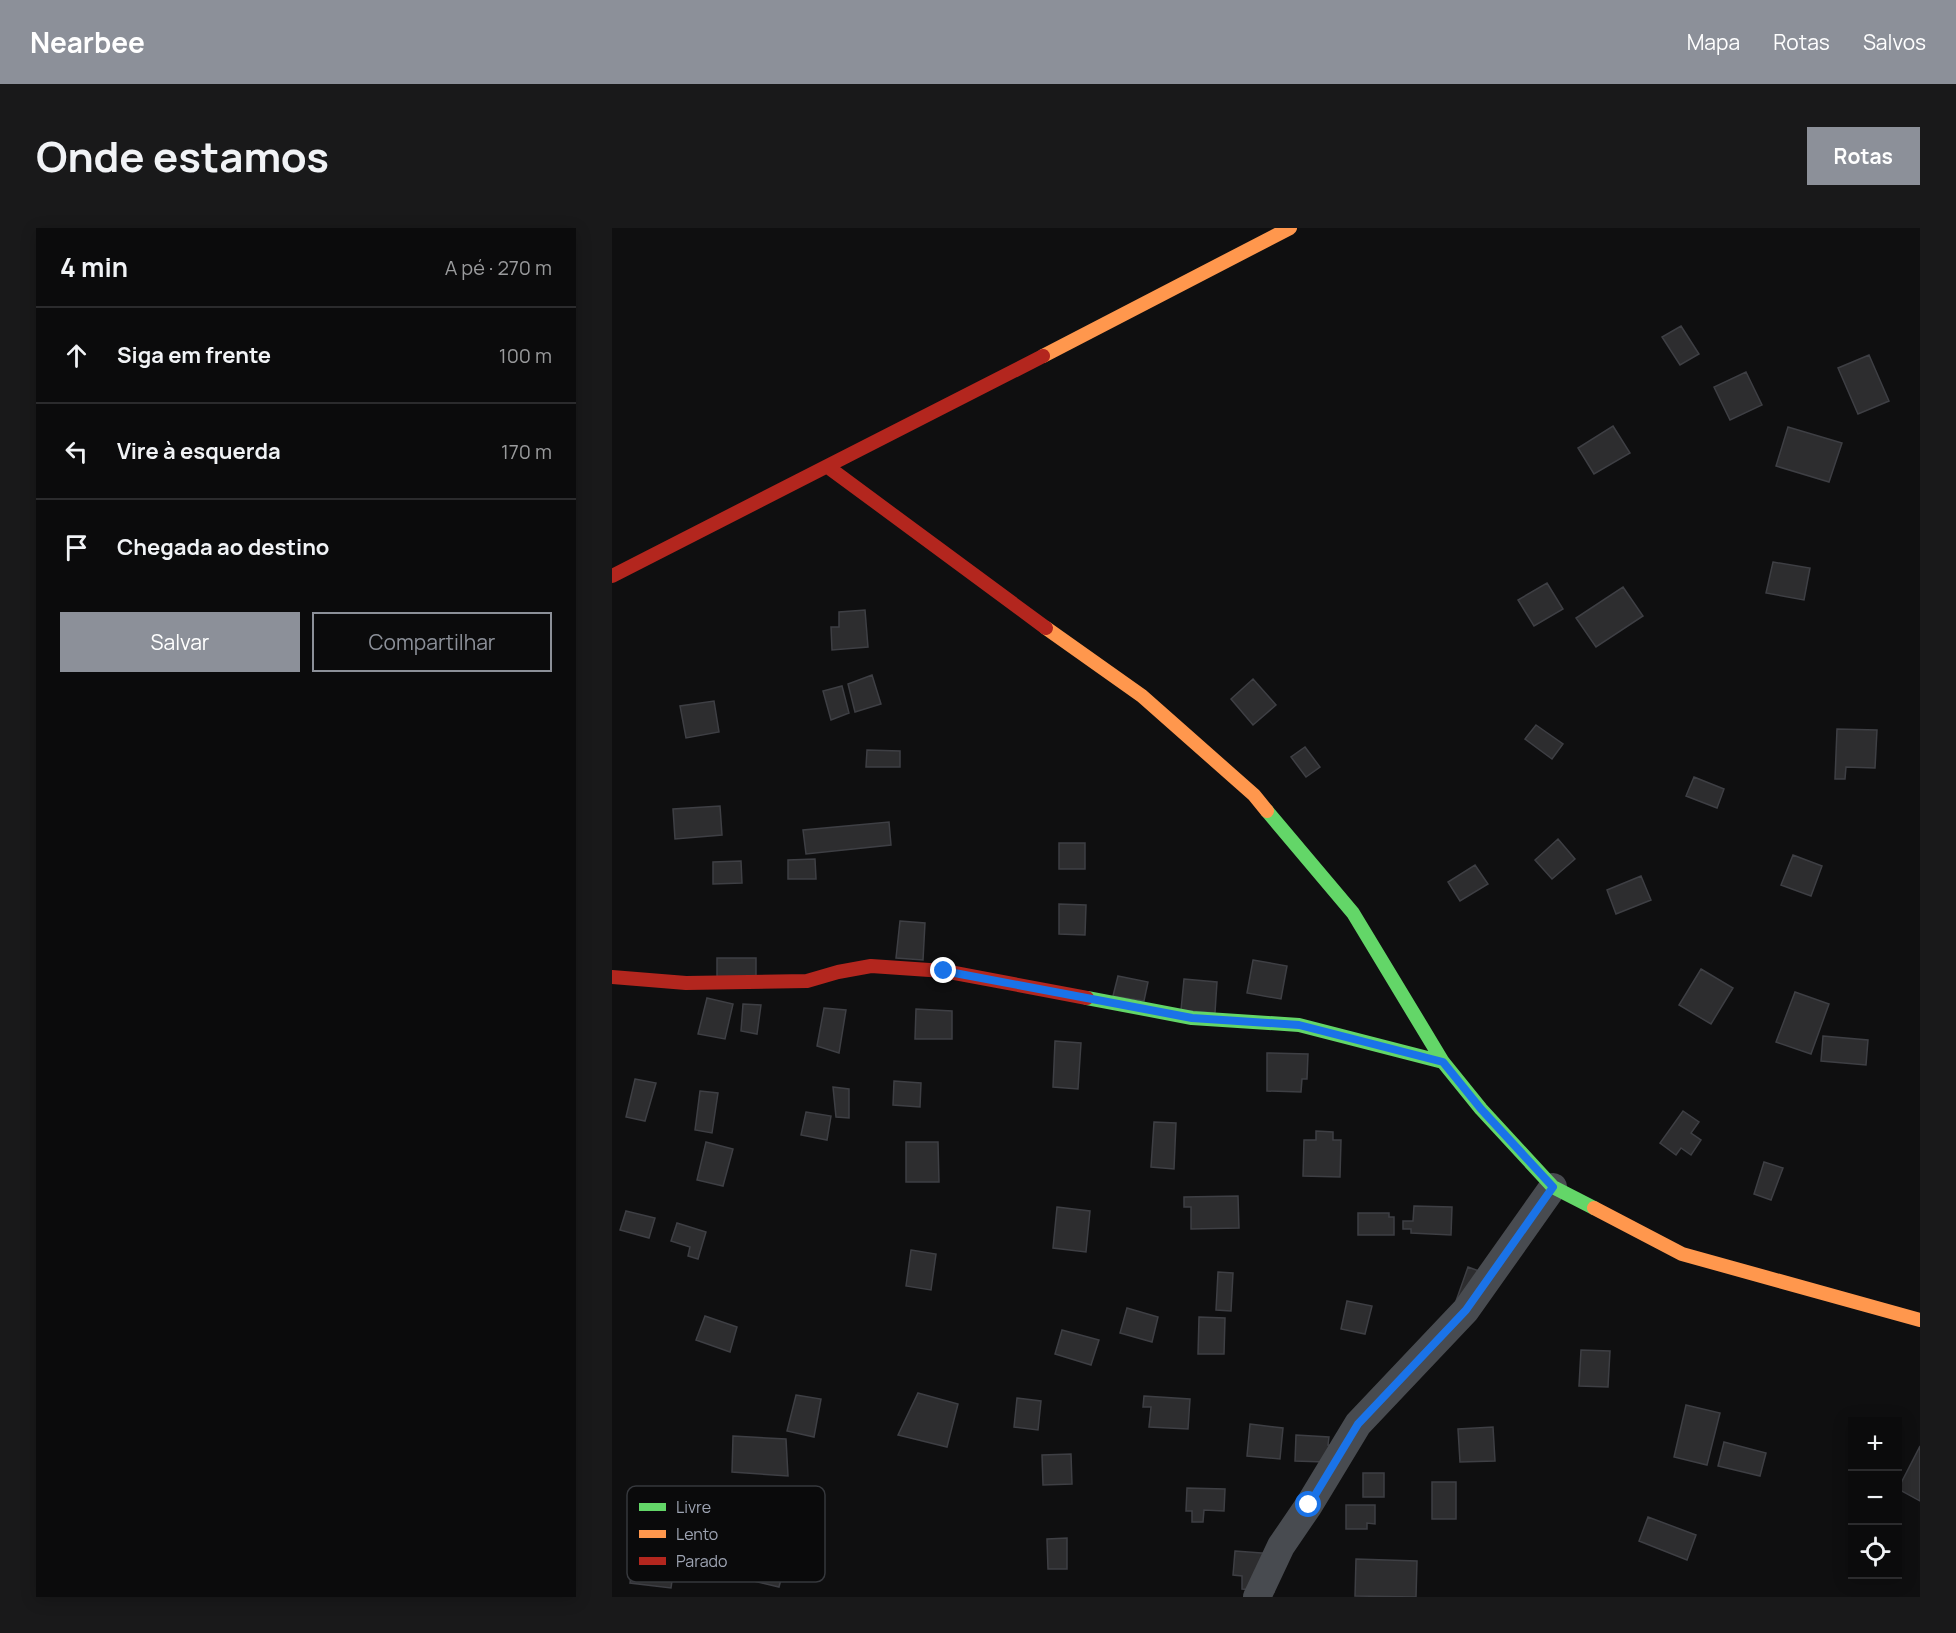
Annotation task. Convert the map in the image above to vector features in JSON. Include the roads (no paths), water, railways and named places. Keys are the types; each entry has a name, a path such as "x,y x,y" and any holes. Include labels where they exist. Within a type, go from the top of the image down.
{"street":[{"path":"612,576 1290,228"},
{"path":"828,467 990,588 1142,696 1254,795 1353,913 1443,1062 1481,1109 1553,1187 1682,1254 1920,1320"},
{"path":"612,977 697,983 807,981 872,966 944,971 1192,1018 1299,1025 1443,1062"},
{"path":"1257,1597 1281,1546 1358,1424 1466,1310 1553,1187"}]}
